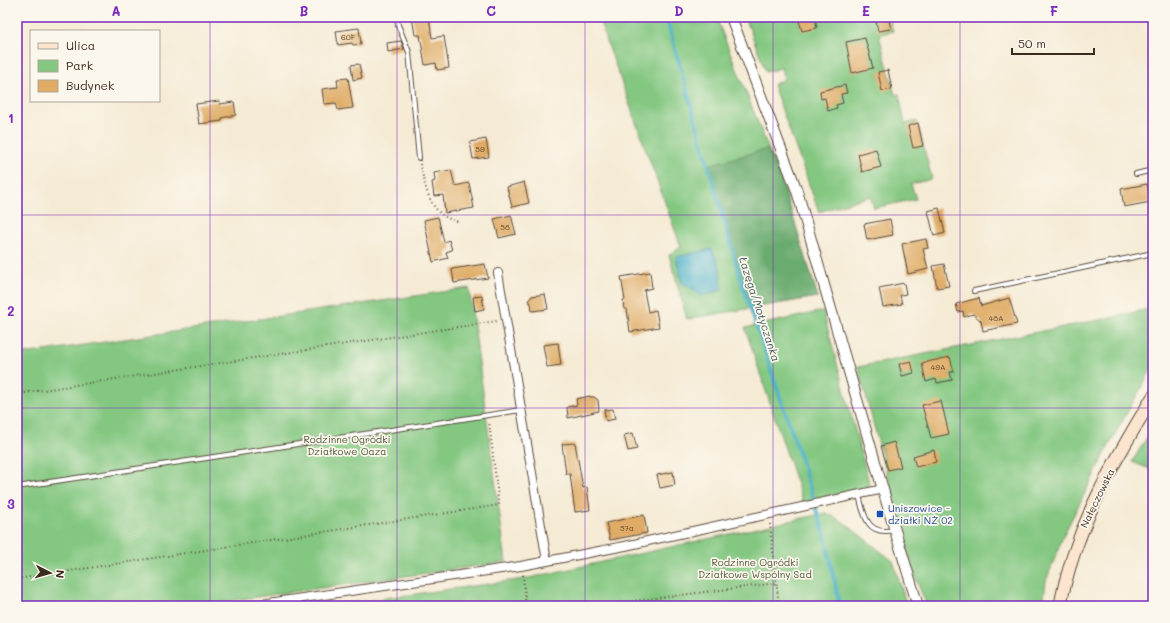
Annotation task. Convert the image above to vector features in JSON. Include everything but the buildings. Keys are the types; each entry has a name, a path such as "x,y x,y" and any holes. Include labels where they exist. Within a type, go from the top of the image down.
{"main road":[{"name":"Nałęczowska","path":"1060,606 1069,565 1089,513 1117,456 1153,397"}],"street":[{"path":"731,17 797,191 894,530 918,606"},
{"path":"498,273 547,561"},
{"path":"248,606 521,566 769,515 883,489"}],"lane":[{"path":"397,17 398,25 409,52 419,158"},
{"path":"1136,174 1153,170"},
{"path":"974,291 1153,253"},
{"path":"17,487 522,410"},
{"path":"859,495 864,517 871,526 886,532 894,530"}],"path":[{"path":"419,158 424,182 434,208 443,216 458,222"},
{"path":"17,394 507,320"},
{"path":"17,579 499,505 488,415"},
{"path":"769,515 779,606"},
{"path":"521,566 526,606"},
{"path":"592,606 777,583"}],"green space":[{"path":"598,17 716,17 783,185 818,297 687,319 669,255 681,247"},
{"path":"745,17 889,17 893,31 879,35 895,95 899,94 905,124 917,121 932,179 911,184 916,199 874,208 870,196 819,212 773,85 784,79 781,68 766,72"},
{"path":"768,149 783,185 818,297 751,308 708,165"},
{"name":"Rodzinne Ogródki Działkowe Oaza","path":"469,288 506,562 193,606 17,606 17,355"},
{"path":"1153,308 1153,367 1115,434 1064,534 1046,581 1043,606 927,606 915,577 858,367"},
{"path":"823,311 870,486 803,503 745,328"},
{"path":"1153,427 1153,470 1132,462"},
{"name":"Rodzinne Ogródki Działkowe Wspólny Sad","path":"826,513 842,521 893,561 907,606 327,606 524,579"}],"water":[{"path":"712,249 720,267 722,290 702,296 687,285 682,284 676,257"}],"waterway":[{"name":"Łazęga/Motyczanka","path":"666,17 744,290 797,447 824,533 840,606"}],"place":[{"name":"Uniszowice - działki NŻ 02","path":"880,514"}]}
